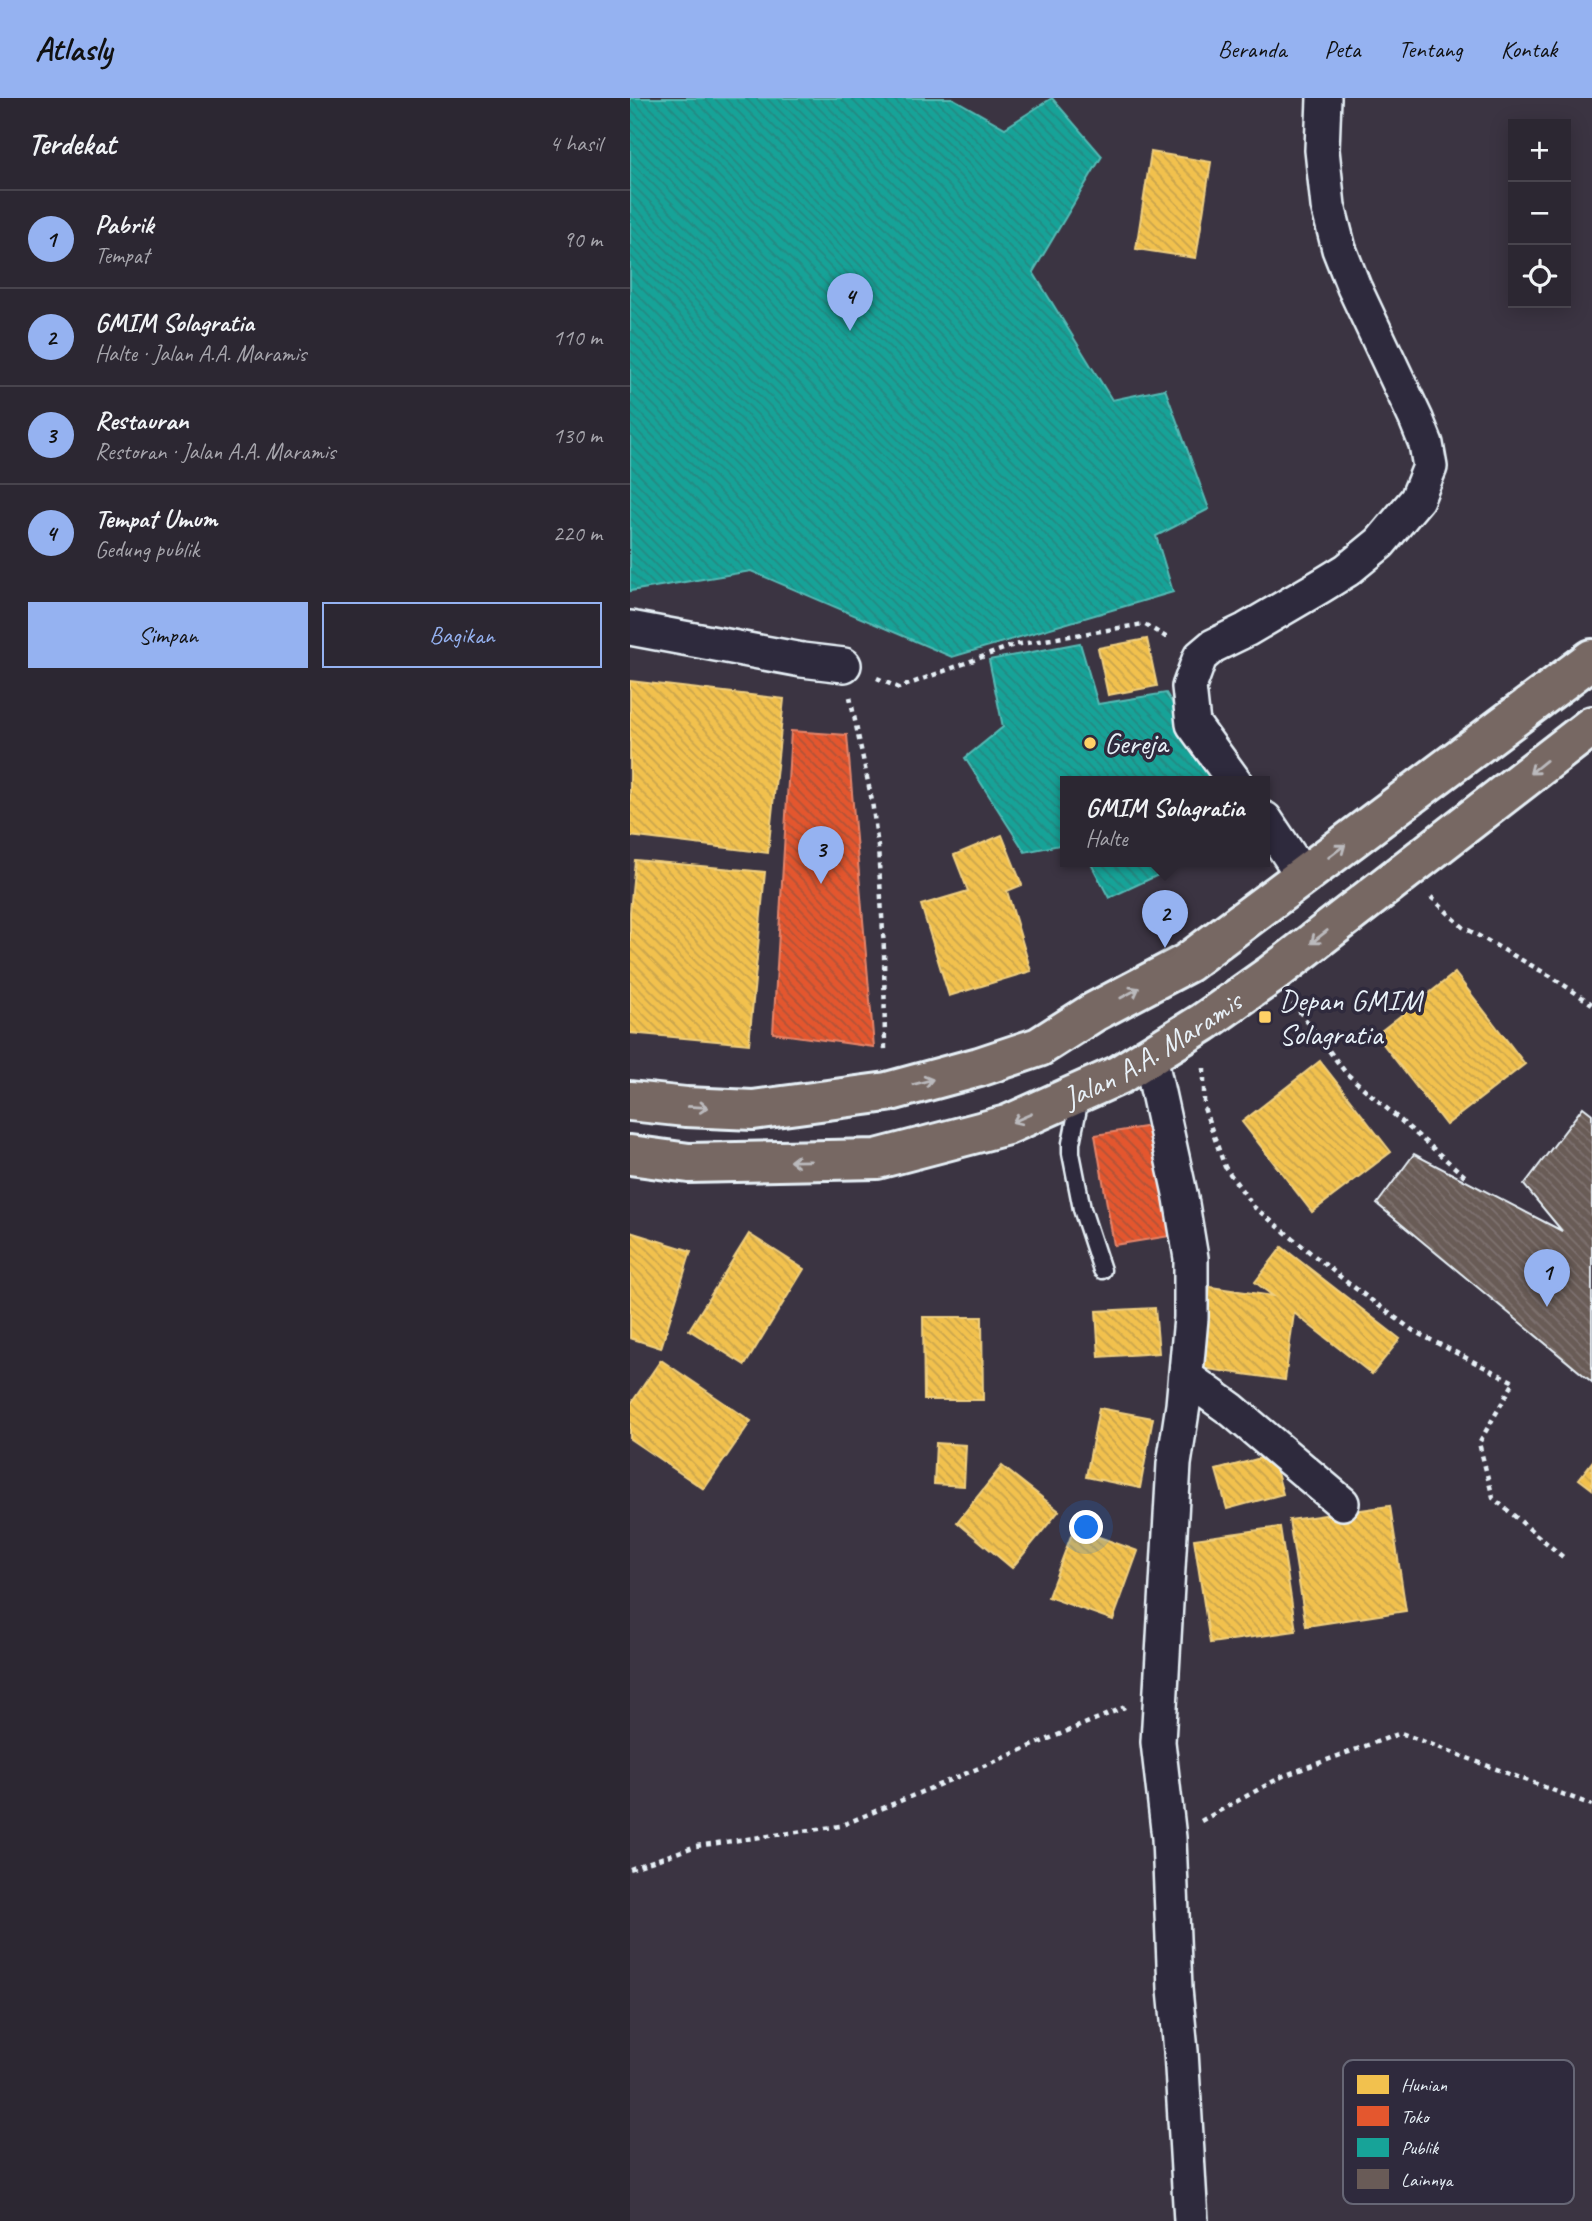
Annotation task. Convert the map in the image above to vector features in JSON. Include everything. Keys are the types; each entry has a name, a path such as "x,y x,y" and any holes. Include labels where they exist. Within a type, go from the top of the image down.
{"highway":[{"path":"630,1101 753,1110 887,1092 1039,1047 1094,1012 1187,964 1592,659"},
{"name":"Jalan A.A. Maramis","path":"630,1156 689,1163 877,1159 1007,1125 1082,1092 1119,1075 1150,1056 1272,974 1592,726"}],"street":[{"path":"1231,776 1193,724 1189,687 1200,657 1213,646 1330,581 1380,543 1416,499 1430,467 1426,444 1416,419 1354,287 1339,248 1328,206 1322,150 1324,98"},
{"path":"630,628 802,660 844,665"},
{"path":"1270,827 1303,876"},
{"path":"1150,1056 1181,1198 1191,1258 1191,1318 1174,1464 1158,1742 1170,1838 1175,1989 1191,2221"},
{"path":"1186,1377 1232,1410 1342,1503"}],"lane":[{"path":"1082,1092 1071,1153 1082,1209 1102,1270"}],"path":[{"path":"844,665 899,688 1014,645 1144,624 1200,657"},
{"path":"844,665 872,801 878,848 884,950 887,1092"},
{"path":"1405,872 1463,928 1552,977 1592,1004"},
{"path":"1272,974 1346,1073 1467,1178"},
{"path":"1204,1022 1204,1108 1225,1167 1254,1207 1348,1283 1415,1332 1514,1382 1479,1443 1493,1498 1563,1557"},
{"path":"630,1869 696,1846 840,1826 1161,1692"},
{"path":"1170,1838 1283,1776 1401,1733 1592,1805"}],"building: Hunian":[{"path":"1151,152 1211,162 1196,258 1136,249"},
{"path":"1147,639 1157,686 1108,695 1098,648"},
{"path":"630,681 784,699 768,853 630,836"},
{"path":"1002,835 1022,885 1007,891 1031,971 949,996 921,905 968,891 954,855"},
{"path":"635,860 765,872 749,1044 630,1033 630,912"},
{"path":"1455,973 1525,1064 1446,1125 1376,1035"},
{"path":"1320,1061 1391,1152 1312,1212 1242,1122"},
{"path":"630,1232 691,1251 661,1348 630,1338"},
{"path":"749,1234 804,1269 745,1365 689,1330"},
{"path":"1282,1247 1400,1339 1372,1374 1294,1313 1285,1380 1200,1368 1210,1287 1273,1296 1255,1282"},
{"path":"1155,1308 1159,1353 1099,1357 1096,1311"},
{"path":"923,1317 982,1317 983,1400 924,1400"},
{"path":"661,1360 751,1421 704,1489 630,1439 630,1405"},
{"path":"1099,1408 1153,1418 1140,1488 1086,1477"},
{"path":"936,1443 966,1445 964,1486 934,1484"},
{"path":"1272,1455 1283,1494 1227,1509 1216,1470"},
{"path":"1592,1462 1592,1489 1579,1479"},
{"path":"1002,1466 1059,1511 1012,1568 957,1522"},
{"path":"1390,1506 1406,1611 1306,1626 1289,1520"},
{"path":"1280,1527 1296,1631 1210,1643 1194,1539"},
{"path":"1074,1528 1138,1551 1113,1620 1048,1597"}],"building: Toko":[{"path":"791,731 847,735 874,1047 773,1033"},
{"path":"1151,1126 1170,1236 1114,1245 1095,1135"}],"building: Publik":[{"path":"630,98 952,98 1005,128 1052,98 1102,156 1033,272 1112,400 1165,389 1209,509 1156,536 1173,592 952,657 751,571 630,591"},
{"name":"Gereja","path":"1080,643 1098,704 1166,693 1217,776 1060,776 1060,845 1025,852 965,758 1003,727 989,660"},
{"path":"1093,867 1175,867 1109,898"}],"building: Lainnya":[{"path":"1583,1107 1592,1114 1592,1382 1377,1204 1414,1154 1562,1231 1524,1185"}],"place":[{"name":"Tempat Umum","path":"850,331"},
{"name":"Gereja","path":"1090,743"},
{"name":"Restauran","path":"821,884"},
{"name":"GMIM Solagratia","path":"1165,948"},
{"name":"Depan GMIM Solagratia","path":"1265,1017"},
{"name":"Pabrik","path":"1547,1307"}]}
